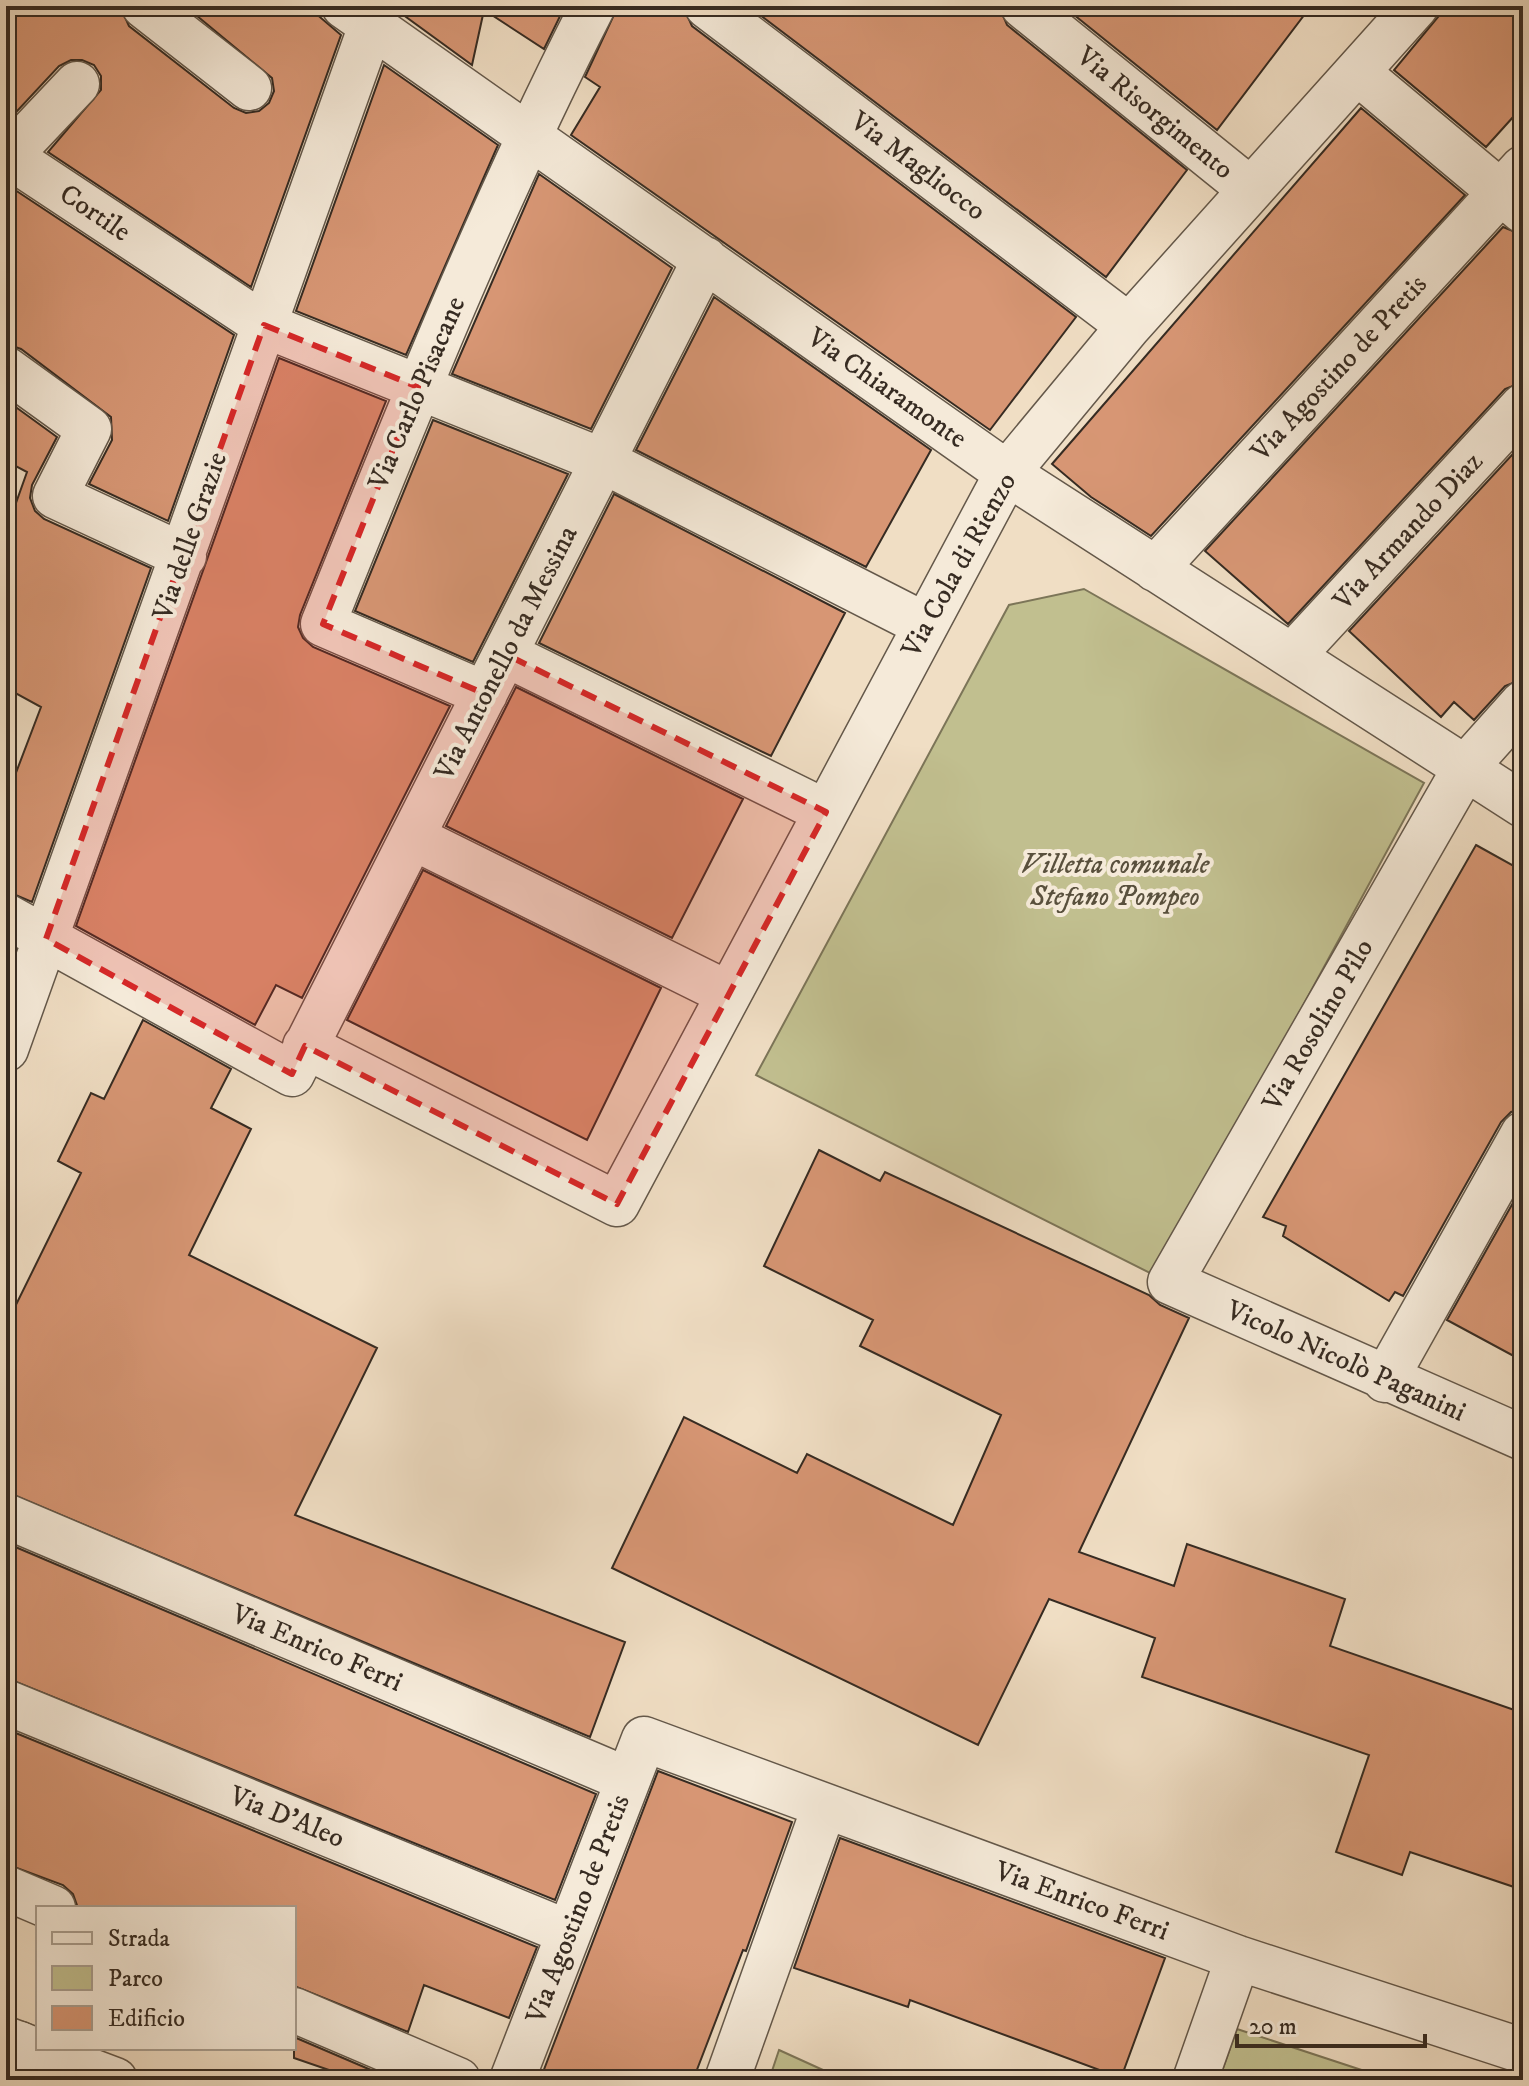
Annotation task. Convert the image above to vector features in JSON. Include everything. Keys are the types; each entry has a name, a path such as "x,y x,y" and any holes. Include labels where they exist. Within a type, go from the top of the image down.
{"street":[{"path":"144,6 249,88"},
{"name":"Via Carlo Pisacane","path":"485,694 323,624 418,387 527,135 593,6"},
{"name":"Via Magliocco","path":"707,6 1129,326"},
{"name":"Via Risorgimento","path":"1023,6 1251,190"},
{"name":"Via Cola di Rienzo","path":"305,1046 617,1204 1007,473 1129,326 1416,6"},
{"name":"Via Chiaramonte","path":"358,14 1007,473 1523,805"},
{"name":"Via delle Grazie","path":"6,1049 264,325 358,14"},
{"path":"1357,72 1516,191"},
{"name":"Cortile","path":"77,84 9,156 264,325"},
{"name":"Via Agostino de Pretis","path":"1155,569 1516,191"},
{"name":"Via Antonello da Messina","path":"6,916 292,1074 705,259"},
{"path":"264,325 603,461 925,625"},
{"path":"6,369 89,429 55,496 184,556"},
{"name":"Via Armando Diaz","path":"1292,656 1523,406"},
{"path":"505,654 826,812"},
{"name":"Via Rosolino Pilo","path":"1170,1282 1465,768 1523,703"},
{"path":"412,837 729,994"},
{"path":"1385,1380 1523,1134"},
{"name":"Vicolo Nicolò Paganini","path":"1170,1282 1385,1380 1523,1438"},
{"name":"Via Enrico Ferri","path":"6,1516 628,1780"},
{"name":"Via D'Aleo","path":"6,1702 567,1932"},
{"name":"Via Agostino de Pretis","path":"512,2080 644,1739"},
{"name":"Via Enrico Ferri","path":"644,1739 824,1808 1238,1958 1523,2051"},
{"path":"727,2080 824,1808"},
{"path":"6,1888 48,1906"},
{"path":"1195,2080 1238,1958"},
{"path":"296,2011 458,2080"},
{"path":"11,2054 115,2080"}],"highlighted area":[{"path":"264,325 418,387 323,624 485,694 505,654 826,812 617,1204 305,1046 292,1074 46,939"}],"green space":[{"name":"Villetta comunale Stefano Pompeo","path":"1084,589 1424,783 1156,1276 756,1075 1009,605"},
{"path":"1237,2029 1392,2080 1219,2080"},
{"path":"779,2050 845,2080 769,2080"}],"building":[{"path":"6,6 120,6 129,26 234,108 246,113 259,111 269,103 274,91 272,78 185,6 307,6 341,35 251,287 48,152 101,90 101,76 94,65 71,60 59,66 6,123"},
{"path":"391,6 565,6 544,49 484,10 472,65"},
{"path":"618,6 683,6 692,26 1076,317 990,430 571,135 600,87 585,77"},
{"path":"748,6 999,6 1007,25 1187,170 1106,277"},
{"path":"1063,6 1311,6 1217,130"},
{"path":"1447,6 1523,6 1523,106 1486,147 1394,70"},
{"path":"384,65 498,145 406,355 296,311"},
{"path":"1361,108 1465,195 1151,536 1091,497 1052,464"},
{"path":"539,174 672,268 591,429 452,374"},
{"path":"6,184 234,335 168,521 89,484 112,440 111,417 21,349 6,344"},
{"path":"1503,227 1523,235 1523,382 1505,389 1288,624 1205,551"},
{"path":"714,297 931,450 866,567 636,450"},
{"path":"279,358 386,401 300,615 298,627 303,638 313,647 450,706 302,998 276,985 255,1025 76,926"},
{"path":"6,400 57,437 32,485 30,498 35,511 44,519 151,568 32,902 6,891 6,799 41,707 6,688 6,531 27,472 6,461"},
{"path":"433,420 568,474 473,662 355,611"},
{"path":"1523,443 1523,679 1505,686 1474,720 1454,702 1441,717 1349,631"},
{"path":"614,494 845,613 771,756 539,643"},
{"path":"516,687 743,799 672,938 446,826"},
{"path":"1476,845 1523,871 1523,1109 1511,1112 1501,1122 1403,1296 1395,1292 1389,1301 1283,1236 1286,1226 1263,1217"},
{"path":"423,870 661,988 587,1140 347,1020"},
{"path":"143,1020 231,1069 211,1108 251,1129 189,1255 377,1348 295,1515 625,1642 590,1737 6,1492 6,1325 81,1173 58,1161 91,1093 104,1099"},
{"path":"819,1150 880,1181 885,1172 1149,1295 1160,1305 1189,1318 1079,1552 1174,1586 1187,1544 1345,1599 1330,1646 1523,1713 1523,1890 1410,1852 1402,1875 1336,1852 1369,1755 1142,1677 1155,1638 1049,1599 978,1745 612,1568 684,1417 797,1473 807,1454 953,1525 1001,1415 860,1346 873,1320 764,1266"},
{"path":"1523,1185 1523,1361 1447,1320"},
{"path":"6,1543 596,1794 555,1900 6,1678"},
{"path":"6,1729 537,1947 509,2018 424,1985 408,2032 296,1987 296,1906 77,1906 73,1894 63,1885 6,1864"},
{"path":"658,1771 792,1822 746,1951 743,1950 693,2080 540,2080"},
{"path":"840,1838 1165,1958 1121,2078 910,2000 908,2007 794,1968"},
{"path":"296,2038 392,2080 358,2080 294,2058"}]}
